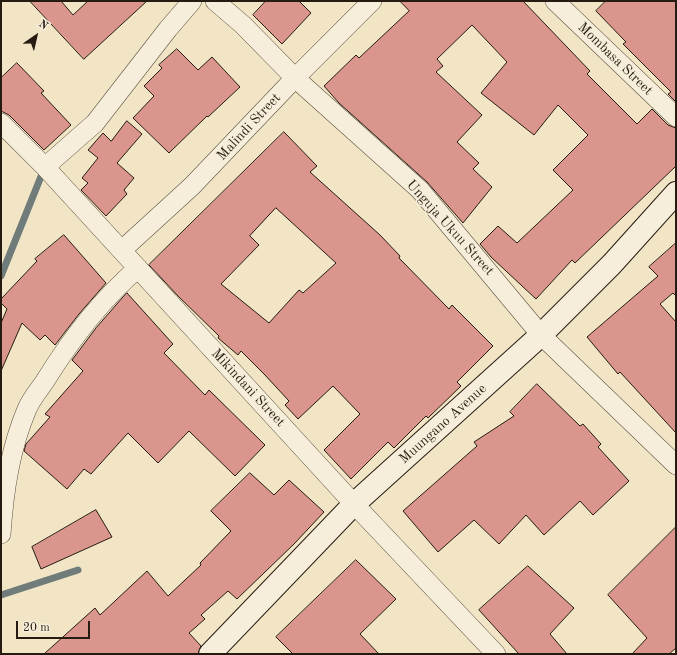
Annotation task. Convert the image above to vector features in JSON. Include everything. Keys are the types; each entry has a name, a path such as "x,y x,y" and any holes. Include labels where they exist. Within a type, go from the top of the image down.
{"main road":[{"name":"Muungano Avenue","path":"210,654 354,504 542,335 612,264 676,194"}],"street":[{"path":"45,167 95,123 168,29 192,1"},
{"name":"Unguja Ukuu Street","path":"215,1 243,25 295,78 420,190 542,335 676,465"},
{"name":"Malindi Street","path":"122,250 192,186 295,78 372,1"},
{"name":"Mombasa Street","path":"555,1 676,117"},
{"name":"Mikindani Street","path":"1,123 45,167 354,504 496,654"},
{"path":"1,534 7,470 27,408 55,364 87,320 116,287 138,268"}],"building":[{"path":"30,1 61,1 73,15 88,1 147,1 84,59"},
{"path":"266,1 299,1 311,13 282,44 253,15"},
{"path":"400,1 523,1 590,71 587,74 637,124 652,109 668,125 676,128 676,166 575,263 572,260 536,299 491,257 480,244 498,226 517,243 573,190 553,170 588,135 558,105 534,135 481,93 507,62 472,25 437,59 443,66 436,72 482,115 457,142 479,163 473,169 492,187 463,223 427,182 339,103 324,86 356,55 359,58 409,11"},
{"path":"606,1 676,1 676,102 668,94 671,92 623,44 626,42 596,11"},
{"path":"177,49 198,70 212,57 240,87 208,117 207,116 169,153 133,118 154,96 144,86 162,68 159,65"},
{"path":"17,63 44,91 41,93 71,125 44,150 9,115 1,111 1,78"},
{"path":"127,121 142,134 117,163 134,178 124,190 127,194 106,216 81,190 88,183 82,178 98,158 88,150 103,133 111,141"},
{"path":"284,132 317,166 310,172 380,235 400,256 399,258 449,309 452,305 493,346 457,382 461,386 428,418 426,416 394,448 388,442 351,479 324,450 360,414 333,386 298,419 285,405 289,401 264,374 241,351 238,355 218,338 219,336 149,265","holes":["276,208 336,263 303,293 299,290 269,323 221,284 259,245 250,236"]},
{"path":"64,235 106,283 55,345 45,335 40,340 22,323 1,371 1,323 7,309 1,303 1,299 37,261 35,259"},
{"path":"676,243 676,296 673,293 660,304 676,322 676,433 620,372 618,374 587,337 658,276 649,267"},
{"path":"127,293 173,344 164,353 205,395 209,390 265,445 235,476 189,431 158,463 128,433 91,474 84,469 67,489 24,451 26,444 50,417 45,414 83,371 72,360 96,328"},
{"path":"537,384 580,426 583,424 601,444 598,447 629,481 593,515 580,501 544,535 526,515 499,544 474,520 438,552 403,511 477,446 474,442 514,416 510,412"},
{"path":"250,473 274,495 289,480 324,512 294,544 237,599 228,591 201,615 205,619 189,633 201,646 198,654 44,654 95,608 100,615 147,571 168,596 201,565 200,563 231,531 211,511"},
{"path":"96,510 112,537 41,569 32,547"},
{"path":"676,527 676,648 669,654 632,654 647,638 608,595"},
{"path":"356,560 396,599 360,634 379,654 293,654 276,637"},
{"path":"528,566 574,608 550,634 567,654 519,654 479,610"}],"waterway":[{"path":"1,276 44,169"},
{"path":"1,595 78,570"}]}
